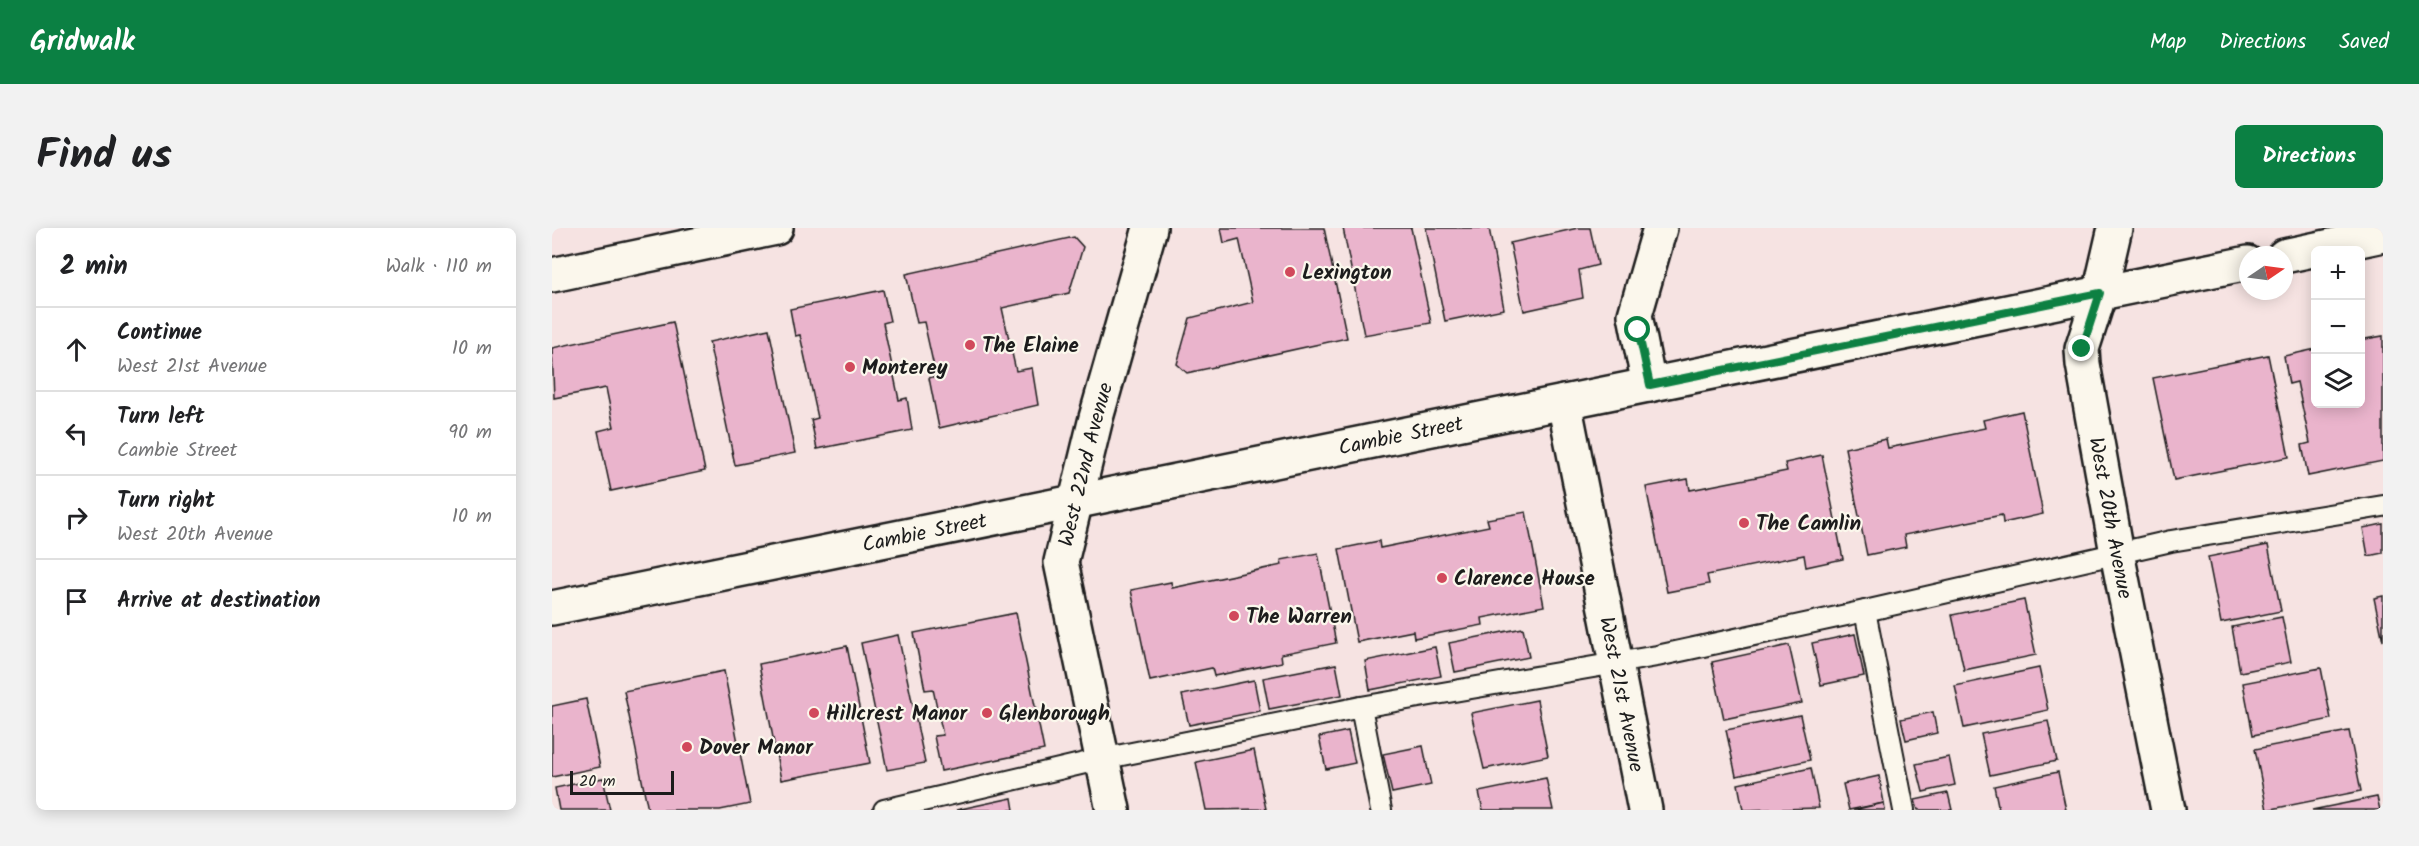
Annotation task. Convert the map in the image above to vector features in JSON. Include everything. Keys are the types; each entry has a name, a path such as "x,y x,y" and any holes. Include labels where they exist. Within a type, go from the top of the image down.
{"street":[{"path":"552,275 657,240 776,228"},
{"name":"West 22nd Avenue","path":"1113,810 1061,562 1096,418 1150,228"},
{"path":"1650,385 1635,315 1660,228"},
{"name":"West 20th Avenue","path":"2115,228 2100,293 2082,349 2117,553 2168,810"},
{"path":"2293,254 2383,236"},
{"name":"Cambie Street","path":"552,608 2239,265"},
{"name":"West 21st Avenue","path":"1564,402 1645,810"}],"lane":[{"path":"884,810 1102,759 1361,707 1657,656 2171,541 2383,506"},
{"path":"1865,611 1904,810"},
{"path":"1361,707 1381,810"}],"building":[{"name":"Lexington","path":"1221,228 1324,228 1347,338 1187,373 1177,364 1190,318 1253,302 1239,239 1224,243"},
{"path":"1343,228 1411,228 1431,323 1364,335"},
{"path":"1426,228 1489,228 1504,309 1445,321"},
{"path":"1578,228 1590,228 1598,265 1579,270 1583,298 1524,311 1510,243"},
{"name":"The Elaine","path":"1074,237 1083,247 1069,293 1002,308 1016,371 1032,368 1038,405 939,428 929,378 936,376 924,322 917,323 906,274"},
{"name":"Monterey","path":"883,290 890,321 883,323 899,400 907,398 912,430 817,449 811,420 818,418 800,335 795,336 790,309"},
{"path":"673,322 705,471 611,491 598,431 614,427 606,388 554,398 552,348"},
{"path":"769,329 795,453 735,465 709,342"},
{"path":"2383,336 2383,461 2308,476 2302,445 2310,443 2297,382 2289,384 2284,356 2311,350 2311,408 2365,408 2365,339"},
{"path":"2268,355 2289,457 2174,480 2153,378"},
{"path":"2022,411 2043,514 2003,523 2002,515 1904,535 1906,547 1867,555 1845,448 1886,439 1888,448 1985,428 1983,420"},
{"name":"The Camlin","path":"1822,455 1843,559 1806,567 1804,555 1707,575 1709,584 1667,592 1646,487 1688,479 1690,490 1787,471 1785,463"},
{"name":"Clarence House","path":"1526,512 1544,606 1482,618 1483,625 1414,638 1413,631 1357,642 1339,549 1379,541 1380,548 1489,526 1487,519"},
{"path":"2383,524 2383,553 2368,556 2363,528"},
{"path":"2268,545 2281,611 2221,623 2208,557"},
{"name":"The Warren","path":"1318,553 1336,643 1281,654 1282,662 1214,676 1212,668 1150,681 1131,590 1171,582 1172,588 1282,565 1281,560"},
{"path":"2383,596 2383,641 2374,598"},
{"path":"2024,600 2036,655 1964,670 1952,615"},
{"name":"Glenborough","path":"1016,613 1044,750 941,771 934,736 943,735 933,689 925,690 914,633"},
{"path":"2282,617 2291,662 2240,672 2232,627"},
{"path":"1523,628 1529,657 1455,672 1449,643"},
{"path":"1855,634 1864,676 1821,685 1812,643"},
{"path":"898,635 925,763 887,770 861,643"},
{"path":"1789,645 1802,703 1724,719 1712,662"},
{"name":"Hillcrest Manor","path":"847,646 870,763 781,780 759,664"},
{"path":"1435,647 1441,676 1370,690 1365,661"},
{"path":"1336,664 1342,695 1269,709 1263,678"},
{"path":"2039,668 2048,710 1964,728 1955,686"},
{"path":"2321,668 2331,719 2253,735 2243,683"},
{"name":"Dover Manor","path":"724,671 750,804 720,810 648,810 624,691"},
{"path":"1254,680 1260,711 1189,725 1182,695"},
{"path":"586,699 600,767 552,777 552,706"},
{"path":"1537,700 1548,756 1484,769 1471,713"},
{"path":"1933,712 1937,733 1906,740 1901,719"},
{"path":"1800,715 1810,760 1736,776 1726,730"},
{"path":"2048,721 2057,761 1990,775 1981,734"},
{"path":"1348,731 1355,763 1326,769 1319,737"},
{"path":"2349,731 2361,791 2267,810 2255,749"},
{"path":"1423,746 1431,785 1392,793 1383,754"},
{"path":"1254,750 1266,809 1206,810 1196,762"},
{"path":"1949,757 1955,785 1923,792 1916,764"},
{"path":"1811,768 1819,808 1743,810 1738,784"},
{"path":"2058,772 2066,810 1999,810 1994,786"},
{"path":"1879,776 1884,803 1849,810 1843,784"},
{"path":"603,778 610,810 559,810 555,788"},
{"path":"1546,778 1553,810 1483,810 1479,792"},
{"path":"1948,793 1952,810 1918,810 1915,800"},
{"path":"2377,797 2380,810 2312,810"},
{"path":"1012,798 1014,810 956,810"},
{"path":"1884,803 1885,810 1853,810"}],"place":[{"name":"Lexington","path":"1290,272"},
{"name":"The Elaine","path":"970,345"},
{"name":"Monterey","path":"850,367"},
{"name":"The Camlin","path":"1744,523"},
{"name":"Clarence House","path":"1442,578"},
{"name":"The Warren","path":"1234,616"},
{"name":"Hillcrest Manor","path":"814,713"},
{"name":"Glenborough","path":"987,713"},
{"name":"Dover Manor","path":"687,747"}],"route":[{"path":"1638,330 1650,385 2100,293 2082,349"}]}
